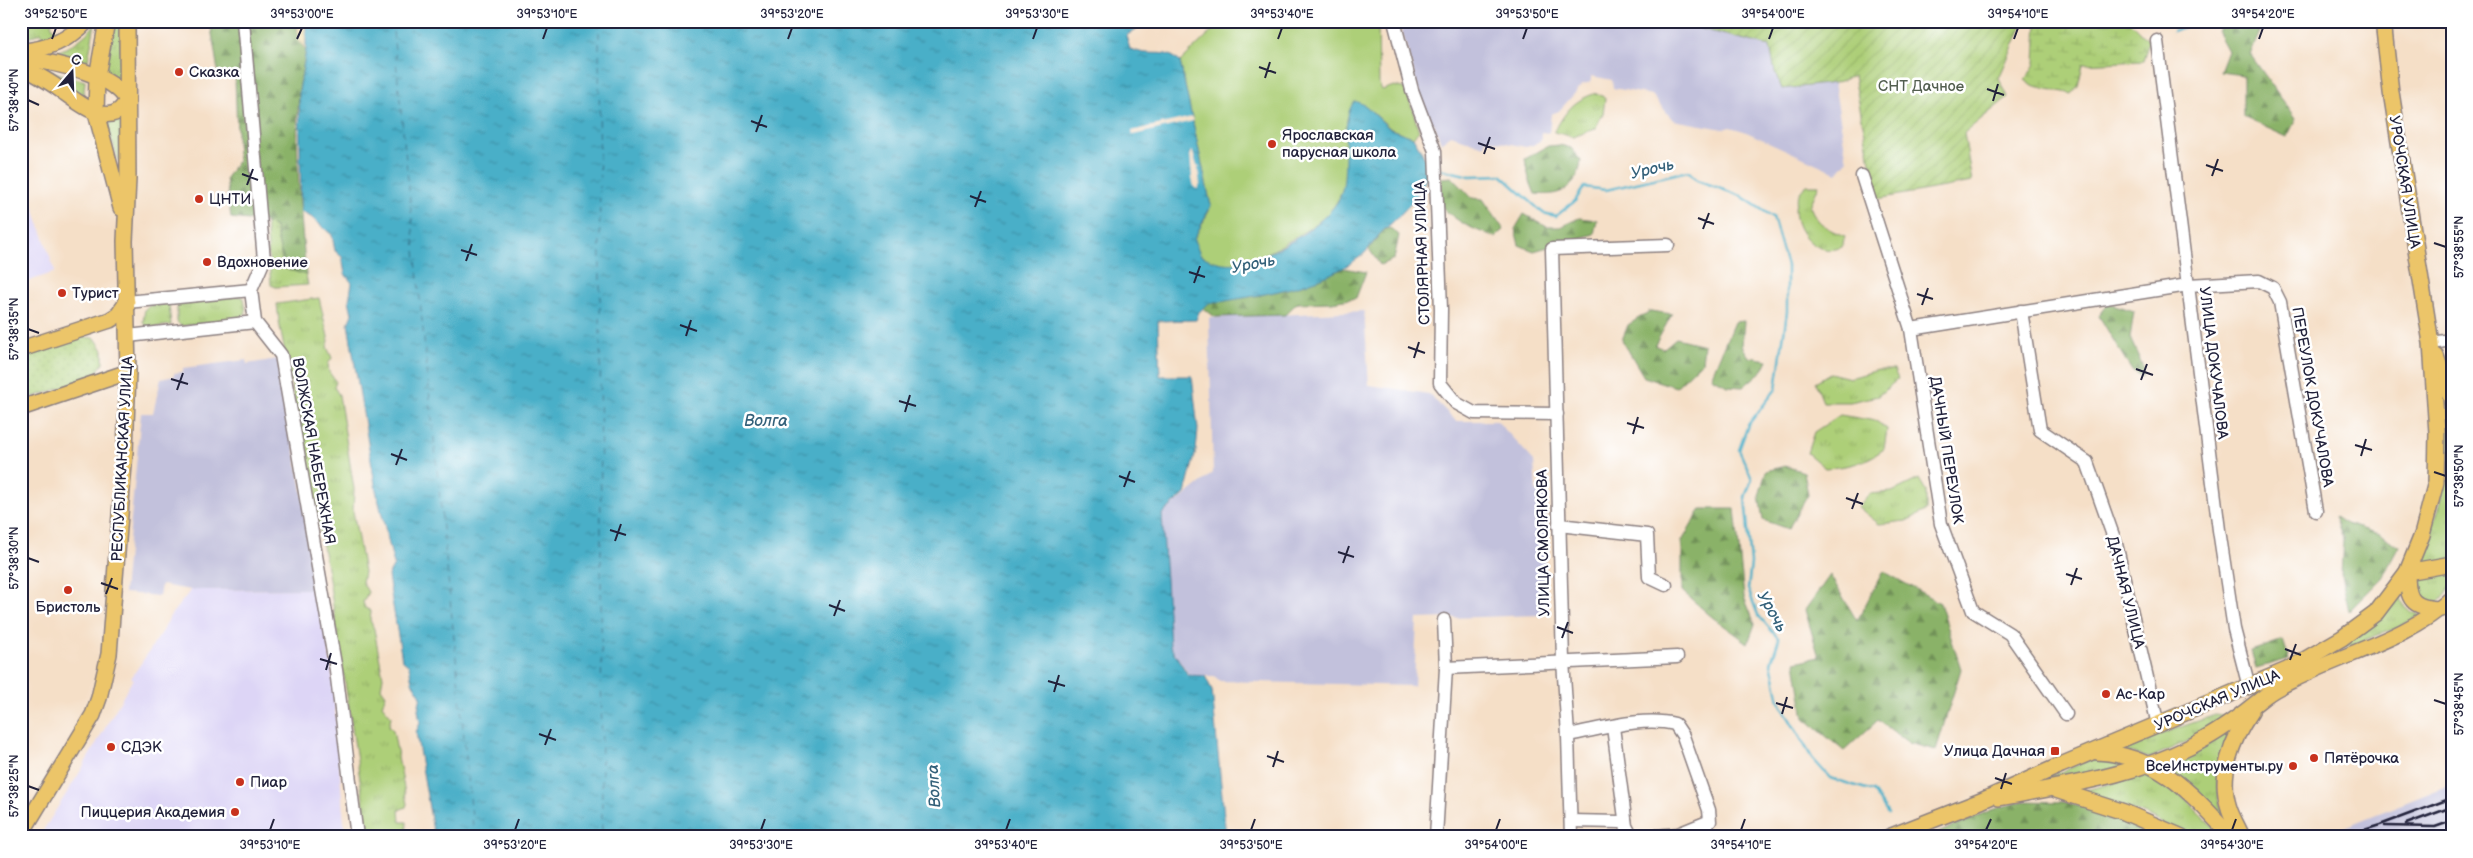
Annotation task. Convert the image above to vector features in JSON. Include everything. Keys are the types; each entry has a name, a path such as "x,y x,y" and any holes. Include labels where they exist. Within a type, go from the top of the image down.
{"main road":[{"path":"21,51 50,46 70,36 86,21"},
{"path":"90,110 107,21"},
{"name":"РЕСПУБЛИКАНСКАЯ УЛИЦА","path":"21,834 93,715 104,680 108,654 121,518 128,372 126,242 128,179 127,21"},
{"name":"УРОЧСКАЯ УЛИЦА","path":"1889,837 1981,801 2090,752 2287,670 2342,638 2376,613 2407,572 2422,535 2436,482 2437,433 2431,343 2391,92 2383,21"},
{"path":"21,57 97,77 121,90 127,100 124,107 107,115 90,110 21,66"},
{"name":"РЕСПУБЛИКАНСКАЯ УЛИЦА","path":"90,110 107,151 119,195 126,242"},
{"path":"21,349 101,324 118,315 127,302"},
{"path":"101,324 117,331 128,343"},
{"name":"УРОЧСКАЯ УЛИЦА","path":"2431,343 2452,401"},
{"path":"21,408 128,372"},
{"path":"2448,605 2427,608 2414,603 2407,591 2407,572 2452,564"},
{"name":"УРОЧСКАЯ УЛИЦА","path":"1981,801 2107,776 2149,763 2203,740 2282,686 2341,657 2376,645 2413,628 2448,605"},
{"path":"2242,837 2229,808 2226,788 2227,767 2238,731 2255,706"},
{"path":"2090,752 2116,753 2149,763 2183,788 2232,837"},
{"path":"2049,789 2098,802 2182,837"}],"street":[{"path":"127,302 250,290 264,260 244,21"},
{"name":"СТОЛЯРНАЯ УЛИЦА","path":"1394,21 1412,90 1435,151 1441,309 1440,383 1456,403 1474,413 1557,414"},
{"name":"УЛИЦА ДОКУЧАЛОВА","path":"2157,41 2234,629 2249,687"},
{"name":"ДАЧНЫЙ ПЕРЕУЛОК","path":"1862,176 1911,329 1941,524 1973,611 2010,634 2066,714"},
{"name":"УЛИЦА СМОЛЯКОВА","path":"1571,837 1568,735 1563,661 1552,249 1668,245"},
{"name":"ПЕРЕУЛОК ДОКУЧАЛОВА","path":"1911,329 2188,284 2259,280 2273,288 2282,310 2316,511"},
{"name":"ВОЛЖСКАЯ НАБЕРЕЖНАЯ","path":"250,290 255,322 281,355 336,670 357,837"},
{"name":"ДАЧНАЯ УЛИЦА","path":"2021,311 2040,430 2087,462 2116,544 2158,725"},
{"path":"128,343 175,331 255,322"},
{"path":"2431,343 2452,340"},
{"path":"1559,525 1647,535 1649,577 1666,585"},
{"path":"1436,837 1446,668 1444,620"},
{"path":"1446,668 1677,657"},
{"path":"1568,735 1613,727 1664,722 1675,724 1683,736 1709,810 1710,821 1678,834 1644,837"},
{"path":"1613,727 1625,820 1632,837"},
{"path":"1571,821 1620,822 1625,820"}],"shaded area":[{"path":"1399,21 1670,21 1770,46 1775,72 1782,89 1834,83 1847,161 1837,173 1744,131 1730,127 1723,129 1673,120 1652,95 1613,88 1612,80 1591,76 1591,82 1583,84 1559,111 1551,114 1549,133 1541,132 1541,140 1533,145 1526,147 1486,139 1484,146 1451,135 1441,143 1434,123 1428,125"},
{"path":"31,199 55,272 21,284 21,203"},
{"path":"1364,311 1369,385 1429,394 1456,421 1497,421 1534,461 1536,491 1547,498 1543,615 1417,619 1414,686 1220,681 1214,676 1190,676 1170,646 1162,514 1213,473 1209,318"},
{"path":"278,359 320,589 191,590 161,585 159,596 124,593 141,413 153,413 161,379 174,376 174,373 183,372 183,368 246,360 247,364"},
{"path":"320,589 332,670 345,837 39,837 80,772 133,679 131,678 163,631 170,616 191,590"},
{"path":"2452,784 2452,837 2439,837 2421,832 2396,837 2319,837"}],"green space":[{"path":"21,21 53,21 51,24 54,30 63,30 40,40 42,33 27,37 30,43 21,42"},
{"path":"112,21 121,21 120,81 104,68"},
{"path":"210,21 297,21 298,40 306,50 300,87 297,137 306,275 284,268 275,227 266,222 231,218 226,178 238,161 235,78 219,78"},
{"name":"Ярославская парусная школа","path":"1222,21 1378,21 1379,84 1382,90 1394,86 1406,89 1419,131 1413,137 1391,129 1366,106 1347,119 1347,159 1344,181 1339,198 1331,210 1315,224 1274,249 1248,261 1234,264 1221,264 1208,260 1197,251 1194,239 1209,211 1210,202 1180,62"},
{"name":"СНТ Дачное","path":"1670,21 2024,21 1999,78 2008,97 1964,133 1972,182 1877,199 1854,76 1834,83 1782,89 1775,72 1770,46"},
{"path":"2037,21 2129,21 2149,41 2143,61 2083,64 2078,86 2071,94 2040,88 2025,80 2035,64"},
{"path":"2235,21 2265,21 2250,54 2296,119 2287,137 2243,117 2243,75 2220,72 2228,51 2217,31"},
{"path":"95,24 87,65 51,54 76,42"},
{"path":"24,63 85,81 83,102"},
{"path":"1597,93 1605,98 1603,113 1595,129 1573,137 1554,132 1571,107 1582,99"},
{"path":"121,115 124,176 106,124 114,122"},
{"path":"1560,145 1571,148 1581,161 1576,178 1567,189 1560,192 1544,195 1535,194 1529,179 1525,159 1548,146"},
{"path":"1452,177 1472,198 1483,199 1504,230 1495,237 1487,234 1459,221 1441,206 1441,178"},
{"path":"1807,185 1819,185 1810,206 1823,225 1845,236 1842,247 1829,250 1818,247 1808,240 1800,230 1795,206 1799,195"},
{"path":"1524,214 1547,227 1560,227 1579,218 1597,220 1594,234 1534,251 1519,245 1515,229"},
{"path":"266,222 275,227 284,268 306,275 308,285 276,287 271,285"},
{"path":"1390,228 1399,235 1394,259 1380,265 1369,249 1383,230"},
{"path":"1343,268 1366,272 1356,298 1332,302 1297,303 1285,315 1215,317 1202,307 1208,304 1302,285"},
{"path":"240,296 244,298 246,313 238,319 181,326 177,322 177,308 181,303"},
{"path":"319,298 329,341 327,347 332,358 328,364 329,372 336,382 334,387 339,395 354,489 353,511 364,572 362,582 368,592 363,602 365,608 371,611 370,620 374,629 383,677 381,688 386,695 382,705 391,716 389,726 393,730 407,804 406,807 399,810 400,822 407,822 406,837 369,837 328,573 279,322 277,304"},
{"path":"2109,303 2134,311 2130,338 2143,367 2142,376 2132,371 2099,316"},
{"path":"151,305 169,305 171,325 147,328 143,322 145,309"},
{"path":"1650,311 1672,314 1655,345 1663,349 1676,338 1704,345 1702,362 1676,387 1644,377 1622,340 1628,325"},
{"path":"1744,321 1742,346 1749,357 1768,360 1763,370 1743,387 1728,386 1711,377 1734,322"},
{"path":"79,337 95,338 103,350 103,363 94,377 21,401 21,356"},
{"path":"2436,366 2452,426 2452,560 2418,565 2438,507 2447,461 2446,436 2437,386"},
{"path":"1878,370 1894,370 1898,379 1878,396 1850,402 1823,402 1815,382 1830,373 1850,378"},
{"path":"1840,415 1876,421 1887,429 1884,449 1870,458 1856,463 1842,467 1825,468 1807,453 1814,432"},
{"path":"1785,466 1804,472 1808,495 1788,529 1763,520 1759,496 1766,471"},
{"path":"1919,479 1926,491 1926,511 1906,521 1879,524 1858,507 1869,494 1892,492"},
{"path":"1701,509 1735,509 1744,597 1755,624 1748,643 1712,617 1682,591 1682,541"},
{"path":"2335,517 2346,524 2380,534 2399,546 2382,578 2349,611 2341,575 2343,538"},
{"path":"1883,571 1940,603 1961,669 1936,750 1909,743 1878,720 1844,751 1804,718 1795,662 1819,657 1805,610 1830,575 1857,621"},
{"path":"2452,574 2451,583 2447,591 2435,605 2417,600 2417,584 2424,577"},
{"path":"2400,590 2405,607 2421,615 2397,628 2337,650 2340,646"},
{"path":"2283,640 2289,659 2256,668 2251,651"},
{"path":"2215,715 2227,717 2197,737 2150,758 2116,750"},
{"path":"2231,729 2221,758 2217,788 2221,808 2235,832 2161,764 2198,750"},
{"path":"2090,760 2130,764 2084,776 2043,779"},
{"path":"2146,771 2175,790 2224,837 2191,837 2146,815 2082,791 2117,782"},
{"path":"2023,801 2064,802 2106,811 2169,837 1929,837 1991,810"}],"sand":[{"path":"297,21 306,21 306,50 298,40"}],"water":[{"name":"Волга","path":"306,21 1148,21 1126,36 1130,49 1144,53 1160,53 1172,56 1180,62 1211,206 1194,239 1200,255 1222,263 1249,261 1263,256 1310,229 1333,208 1340,197 1343,187 1347,119 1350,108 1355,101 1366,106 1390,129 1413,137 1422,152 1427,168 1423,184 1412,202 1381,232 1367,251 1360,257 1325,277 1306,284 1267,294 1208,304 1199,312 1196,320 1158,321 1160,376 1192,376 1198,429 1196,451 1185,494 1162,514 1170,646 1188,675 1205,676 1212,690 1226,837 434,837 416,732 420,723 418,709 421,696 412,682 409,666 402,660 388,576 394,565 376,490 348,324 352,314 349,300 352,283 345,274 342,257 335,251 332,235 311,217 301,212 299,91 306,50"}],"pier":[{"path":"1192,117 1193,121 1133,135 1132,131"},
{"path":"1192,150 1197,166 1202,167 1198,168 1200,185 1197,189 1194,187 1192,177 1190,153"}],"waterway":[{"path":"2173,31 2199,21"},
{"name":"Урочь","path":"1440,169 1470,176 1501,175 1543,213 1556,216 1575,201 1584,187 1606,190 1688,171 1697,180 1741,196 1773,217 1787,266 1787,312 1776,389 1748,425 1739,450 1752,479 1745,497 1751,563 1748,589 1758,615 1779,639 1771,663 1779,701 1812,758 1830,778 1873,791 1888,814"}],"ferry route":[{"path":"392,21 474,837"},
{"path":"599,21 602,837"}],"railway":[{"path":"2342,837 2452,798"},
{"path":"2406,824 2452,807"},
{"path":"2385,826 2435,827 2452,821"}],"place":[{"name":"Сказка","path":"179,72"},
{"name":"Ярославская парусная школа","path":"1272,144"},
{"name":"ЦНТИ","path":"199,199"},
{"name":"Вдохновение","path":"207,262"},
{"name":"Турист","path":"62,293"},
{"name":"Бристоль","path":"68,590"},
{"name":"Ас-Кар","path":"2106,694"},
{"name":"СДЭК","path":"111,747"},
{"name":"Улица Дачная","path":"2055,751"},
{"name":"Пятёрочка","path":"2314,758"},
{"name":"ВсеИнструменты.ру","path":"2293,766"},
{"name":"Пиар","path":"240,782"},
{"name":"Пиццерия Академия","path":"235,812"}]}
